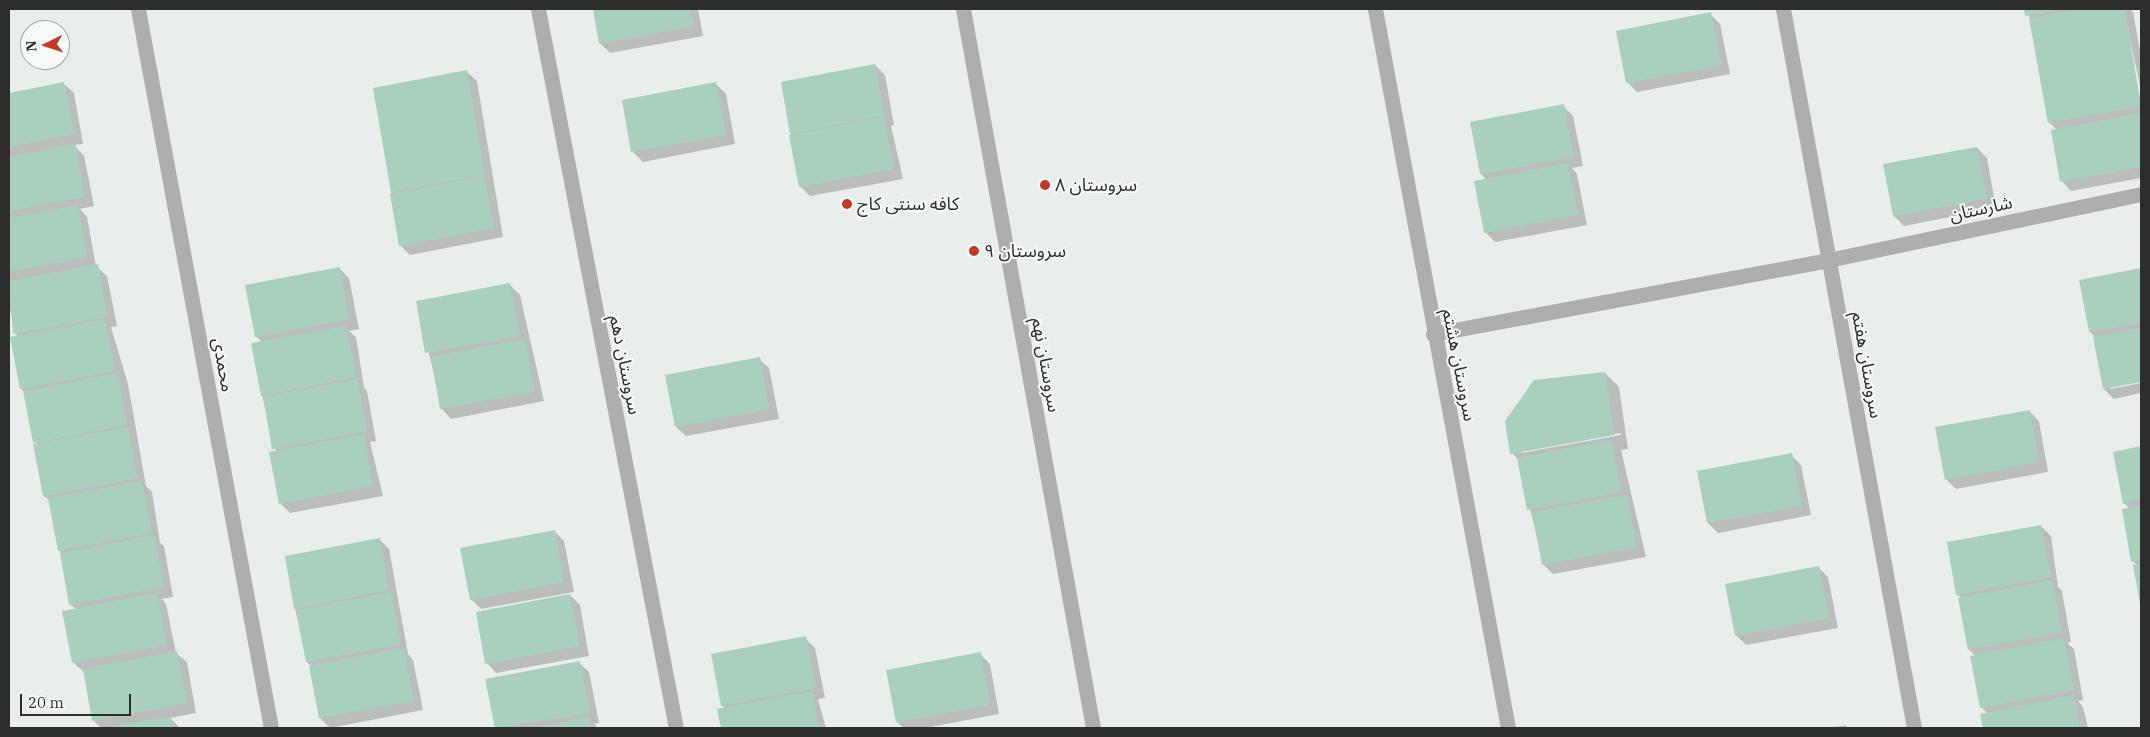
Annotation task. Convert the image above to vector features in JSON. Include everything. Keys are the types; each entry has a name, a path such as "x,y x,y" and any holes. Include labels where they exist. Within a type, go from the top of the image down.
{"street":[{"name":"محمدی","path":"138,9 271,728"},
{"name":"سروستان دهم","path":"538,9 676,728"},
{"name":"سروستان نهم","path":"963,9 1093,728"},
{"name":"سروستان هشتم","path":"1375,9 1433,334 1508,728"},
{"name":"سروستان هفتم","path":"1784,9 1914,728"},
{"name":"شارستان","path":"1433,334 1828,260 2141,194"}],"building":[{"path":"593,9 690,9 694,26 599,44"},
{"path":"2024,9 2060,9 2060,10 2025,16"},
{"path":"2081,9 2125,9 2141,106 2048,123 2029,18"},
{"path":"1711,12 1721,65 1626,83 1616,31"},
{"path":"875,64 884,116 790,134 781,82"},
{"path":"467,70 485,175 391,192 373,88"},
{"path":"64,82 74,134 9,147 9,93"},
{"path":"716,82 726,135 631,152 622,100"},
{"path":"1564,104 1574,157 1480,174 1470,122"},
{"path":"2141,113 2141,167 2060,182 2051,130"},
{"path":"884,117 894,169 799,187 789,135"},
{"path":"75,144 85,197 9,211 9,157"},
{"path":"1977,147 1987,199 1893,216 1883,164"},
{"path":"1568,163 1578,215 1484,233 1474,181"},
{"path":"484,176 494,228 399,246 390,194"},
{"path":"78,205 87,257 9,272 9,218"},
{"path":"98,264 107,317 13,334 9,281"},
{"path":"340,267 349,319 255,337 245,285"},
{"path":"2141,268 2141,323 2089,332 2079,280"},
{"path":"510,283 520,336 425,353 416,301"},
{"path":"105,319 115,371 20,389 10,337"},
{"path":"346,326 356,377 261,396 251,343"},
{"path":"2141,328 2141,382 2103,389 2093,337"},
{"path":"525,339 535,392 440,409 431,357"},
{"path":"760,357 769,409 675,427 665,375"},
{"path":"1605,372 1614,435 1510,454 1505,421 1534,380"},
{"path":"118,373 127,425 33,443 23,391"},
{"path":"357,379 367,431 272,449 263,397"},
{"path":"2030,410 2039,462 1945,480 1935,427"},
{"path":"128,427 137,478 43,496 33,444"},
{"path":"364,434 373,486 279,504 269,452"},
{"path":"1611,440 1621,492 1527,510 1517,458"},
{"path":"2141,446 2141,500 2123,504 2113,452"},
{"path":"1792,453 1802,506 1707,523 1697,471"},
{"path":"142,481 152,533 58,551 48,498"},
{"path":"1627,495 1637,547 1542,565 1532,512"},
{"path":"2141,506 2141,560 2131,562 2122,509"},
{"path":"2041,525 2051,577 1956,595 1947,542"},
{"path":"555,530 564,582 470,600 460,548"},
{"path":"154,535 164,587 69,605 60,553"},
{"path":"380,538 389,590 294,609 285,556"},
{"path":"2141,563 2141,604 2140,604 2133,565"},
{"path":"1819,566 1829,618 1735,636 1725,584"},
{"path":"2052,580 2062,632 1968,650 1958,598"},
{"path":"391,592 401,644 306,662 296,610"},
{"path":"157,593 167,645 72,663 62,611"},
{"path":"570,594 580,646 485,664 476,612"},
{"path":"806,636 816,688 721,706 711,654"},
{"path":"2064,638 2074,690 1980,708 1970,656"},
{"path":"404,648 414,701 319,718 309,666"},
{"path":"177,651 187,703 92,721 83,669"},
{"path":"981,652 990,705 896,722 886,670"},
{"path":"580,661 590,713 495,728 485,679"},
{"path":"812,691 819,728 721,728 717,709"},
{"path":"2074,695 2080,728 1983,728 1980,714"},
{"path":"170,716 172,728 110,728 110,727"},
{"path":"589,717 591,728 537,728 537,727"},
{"path":"1846,725 1847,728 1833,728 1833,727"}],"place":[{"name":"سروستان ٨","path":"1045,185"},
{"name":"کافه سنتی کاج","path":"847,204"},
{"name":"سروستان ٩","path":"974,251"}]}
